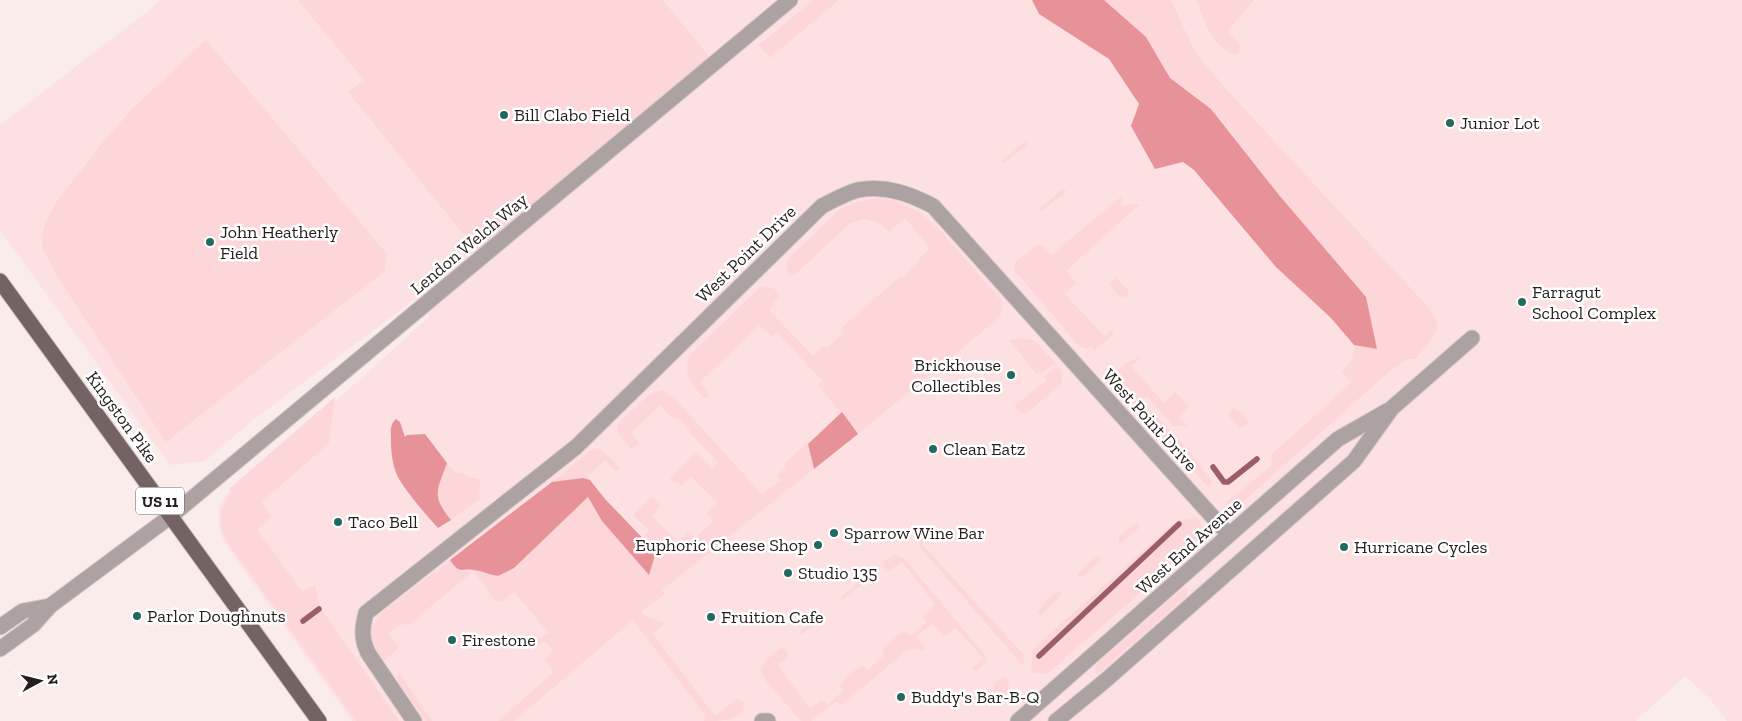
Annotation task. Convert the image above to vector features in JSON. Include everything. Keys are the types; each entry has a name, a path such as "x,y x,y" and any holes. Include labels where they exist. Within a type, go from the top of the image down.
{"main road":[{"name":"Kingston Pike","path":"0,281 319,721"}],"street":[{"name":"Lendon Welch Way","path":"0,649 33,625 50,606 172,516 790,0"},
{"name":"West Point Drive","path":"414,721 365,648 362,630 366,613 576,447 822,206 858,190 890,189 911,195 934,206 1229,535"},
{"name":"West End Avenue","path":"1018,721 1338,439 1392,408 1472,338"},
{"name":"West End Avenue","path":"1056,721 1106,680 1354,461 1392,408"},
{"path":"0,627 23,610 50,606"},
{"path":"762,721 768,721"}],"shaded area":[{"path":"160,0 1742,0 1742,721 1727,721 1710,699 1685,676 1636,721 352,721 225,544 219,527 219,506 230,490 330,406 430,316 414,300 252,421 205,461 170,465 0,230 0,125"},
{"name":"Bill Clabo Field","path":"298,0 663,0 711,59 477,251 348,92 364,80"},
{"path":"813,0 839,0 770,58 759,45"},
{"path":"1032,0 1104,0 1146,37 1170,78 1211,109 1279,195 1366,297 1377,349 1354,345 1331,318 1276,267 1194,170 1183,162 1155,169 1131,126 1139,104 1109,59 1039,14"},
{"path":"1104,0 1171,0 1195,52 1226,89 1429,308 1437,320 1437,331 1416,359 1407,359 1391,370 1236,508 1230,507 1225,503 1271,466 1272,454 1351,383 1342,372 1352,360 1354,345 1377,349 1279,195 1212,109 1170,78 1146,37"},
{"path":"1196,0 1254,0 1228,31 1240,44 1239,52 1235,54 1227,51 1215,40"},
{"name":"John Heatherly Field","path":"206,40 387,254 385,271 166,442 60,281 43,250 42,235 46,221 57,201 102,143 134,107"},
{"path":"1025,142 1027,145 1003,164 1003,159"},
{"path":"1063,189 1066,191 1065,193 1041,211 1041,207"},
{"path":"1122,196 1121,205 1140,204 1066,271 1077,283 1065,294 1104,336 1111,330 1114,334 1094,351 1092,347 1086,349 1079,346 1014,270 1015,262 1038,244 1043,245 1051,255"},
{"path":"878,198 894,200 919,212 941,231 1002,301 1003,306 1000,317 858,434 818,385 822,381 777,332 772,336 759,326 700,382 709,395 703,398 687,373 690,355 761,286 775,289 779,296 769,310 813,356 823,346 827,348 843,333 842,327 919,262 919,259 930,248 905,218 889,232 880,223 865,219 850,223 798,272 790,275 786,268 787,260 839,210 853,203"},
{"path":"1116,278 1128,290 1129,295 1127,297 1119,296 1110,285"},
{"path":"1022,338 1035,341 1055,363 1042,373 1036,374 1009,340"},
{"path":"1141,357 1131,366 1164,403 1175,392 1189,406 1179,417 1187,426 1173,426 1147,396 1139,400 1184,445 1212,481 1209,488 1112,380 1116,372 1132,360"},
{"path":"1058,366 1062,372 1061,384 1028,412 1022,413 1014,406 1047,380 1044,376"},
{"path":"662,390 675,399 762,494 781,480 778,475 786,467 784,464 808,444 814,469 662,590 665,594 641,611 647,617 666,623 653,634 715,716 737,699 743,701 744,708 742,713 717,721 704,721 704,714 633,620 514,721 498,721 554,672 545,660 553,650 544,641 538,646 536,644 538,639 549,633 514,592 501,602 495,601 473,570 498,576 513,568 588,496 602,521 656,552 643,538 649,530 633,515 652,497 661,506 652,516 678,542 688,532 695,538 713,521 706,513 717,502 691,477 681,486 670,478 696,453 712,469 718,462 680,420 671,417 660,405 631,433 639,443 632,450 618,433 618,424 647,396"},
{"path":"335,397 329,443 262,502 271,516 257,530 302,591 315,585 320,607 399,721 356,721 232,549 222,527 221,520 224,507 232,492 229,489"},
{"path":"1233,409 1244,416 1248,422 1246,426 1239,427 1229,416"},
{"path":"842,412 858,434 814,469 808,444"},
{"path":"396,419 400,422 405,437 407,435 425,434 447,463 439,487 438,498 451,520 438,528 412,498 397,475 392,456 391,432 391,426"},
{"path":"599,448 619,466 619,471 615,471 605,460 588,476 590,480 583,478 552,482 593,449"},
{"path":"447,463 456,473 464,473 467,476 479,479 480,484 480,499 451,520 438,498 439,487"},
{"path":"583,478 590,480 605,499 656,552 649,575 602,521 588,497 514,568 498,576 477,571 460,570 450,560 552,482"},
{"path":"1197,518 1205,531 1203,538 1047,674 1031,672 1033,649 1175,522 1182,519"},
{"path":"1136,523 1139,523 1139,528 1119,543 1118,537"},
{"path":"925,528 930,532 928,537 921,543 1024,655 1023,666 919,546 917,534"},
{"path":"894,555 904,558 985,655 987,661 978,670 973,671 973,667 983,658 955,627 948,635 943,636 932,624 916,636 926,648 924,650 914,649 906,651 843,704 835,702 811,721 801,721 766,681 761,670 765,661 780,648 786,649 788,654 778,665 810,709 821,700 828,704 844,690 840,686 856,669 862,666 868,670 884,655 882,648 901,633 906,632 910,636 927,622 923,616 935,604 902,562 888,571 883,566 884,561"},
{"path":"1097,556 1100,556 1101,560 1083,577 1079,577 1078,573"},
{"path":"450,560 460,569 472,572 408,626 403,623 388,634 399,646 385,660 374,645 371,636 372,627 377,618"},
{"path":"861,580 864,583 841,600 841,597"},
{"path":"1185,587 1188,589 1187,596 1097,675 1095,671 1096,664"},
{"path":"1060,591 1062,593 1060,597 1040,616 1038,612 1042,606 1051,596"},
{"path":"821,613 824,617 802,634 800,633 800,631"},
{"path":"400,674 432,721 426,721 399,683 397,677"},
{"path":"1002,677 1007,678 1011,696 1003,703 994,690 994,684"}],"waterway":[{"path":"1213,467 1224,482 1228,482 1257,459"},
{"path":"1039,656 1179,524"},
{"path":"303,621 319,609"}],"place":[{"name":"Bill Clabo Field","path":"504,115"},
{"name":"Junior Lot","path":"1450,123"},
{"name":"John Heatherly Field","path":"210,242"},
{"name":"Farragut School Complex","path":"1522,302"},
{"name":"Brickhouse Collectibles","path":"1011,375"},
{"name":"Clean Eatz","path":"933,449"},
{"name":"Taco Bell","path":"338,522"},
{"name":"Sparrow Wine Bar","path":"834,533"},
{"name":"Euphoric Cheese Shop","path":"818,545"},
{"name":"Hurricane Cycles","path":"1344,547"},
{"name":"Studio 135","path":"788,573"},
{"name":"Parlor Doughnuts","path":"137,616"},
{"name":"Fruition Cafe","path":"711,617"},
{"name":"Firestone","path":"452,640"},
{"name":"Buddy's Bar-B-Q","path":"901,697"}]}
